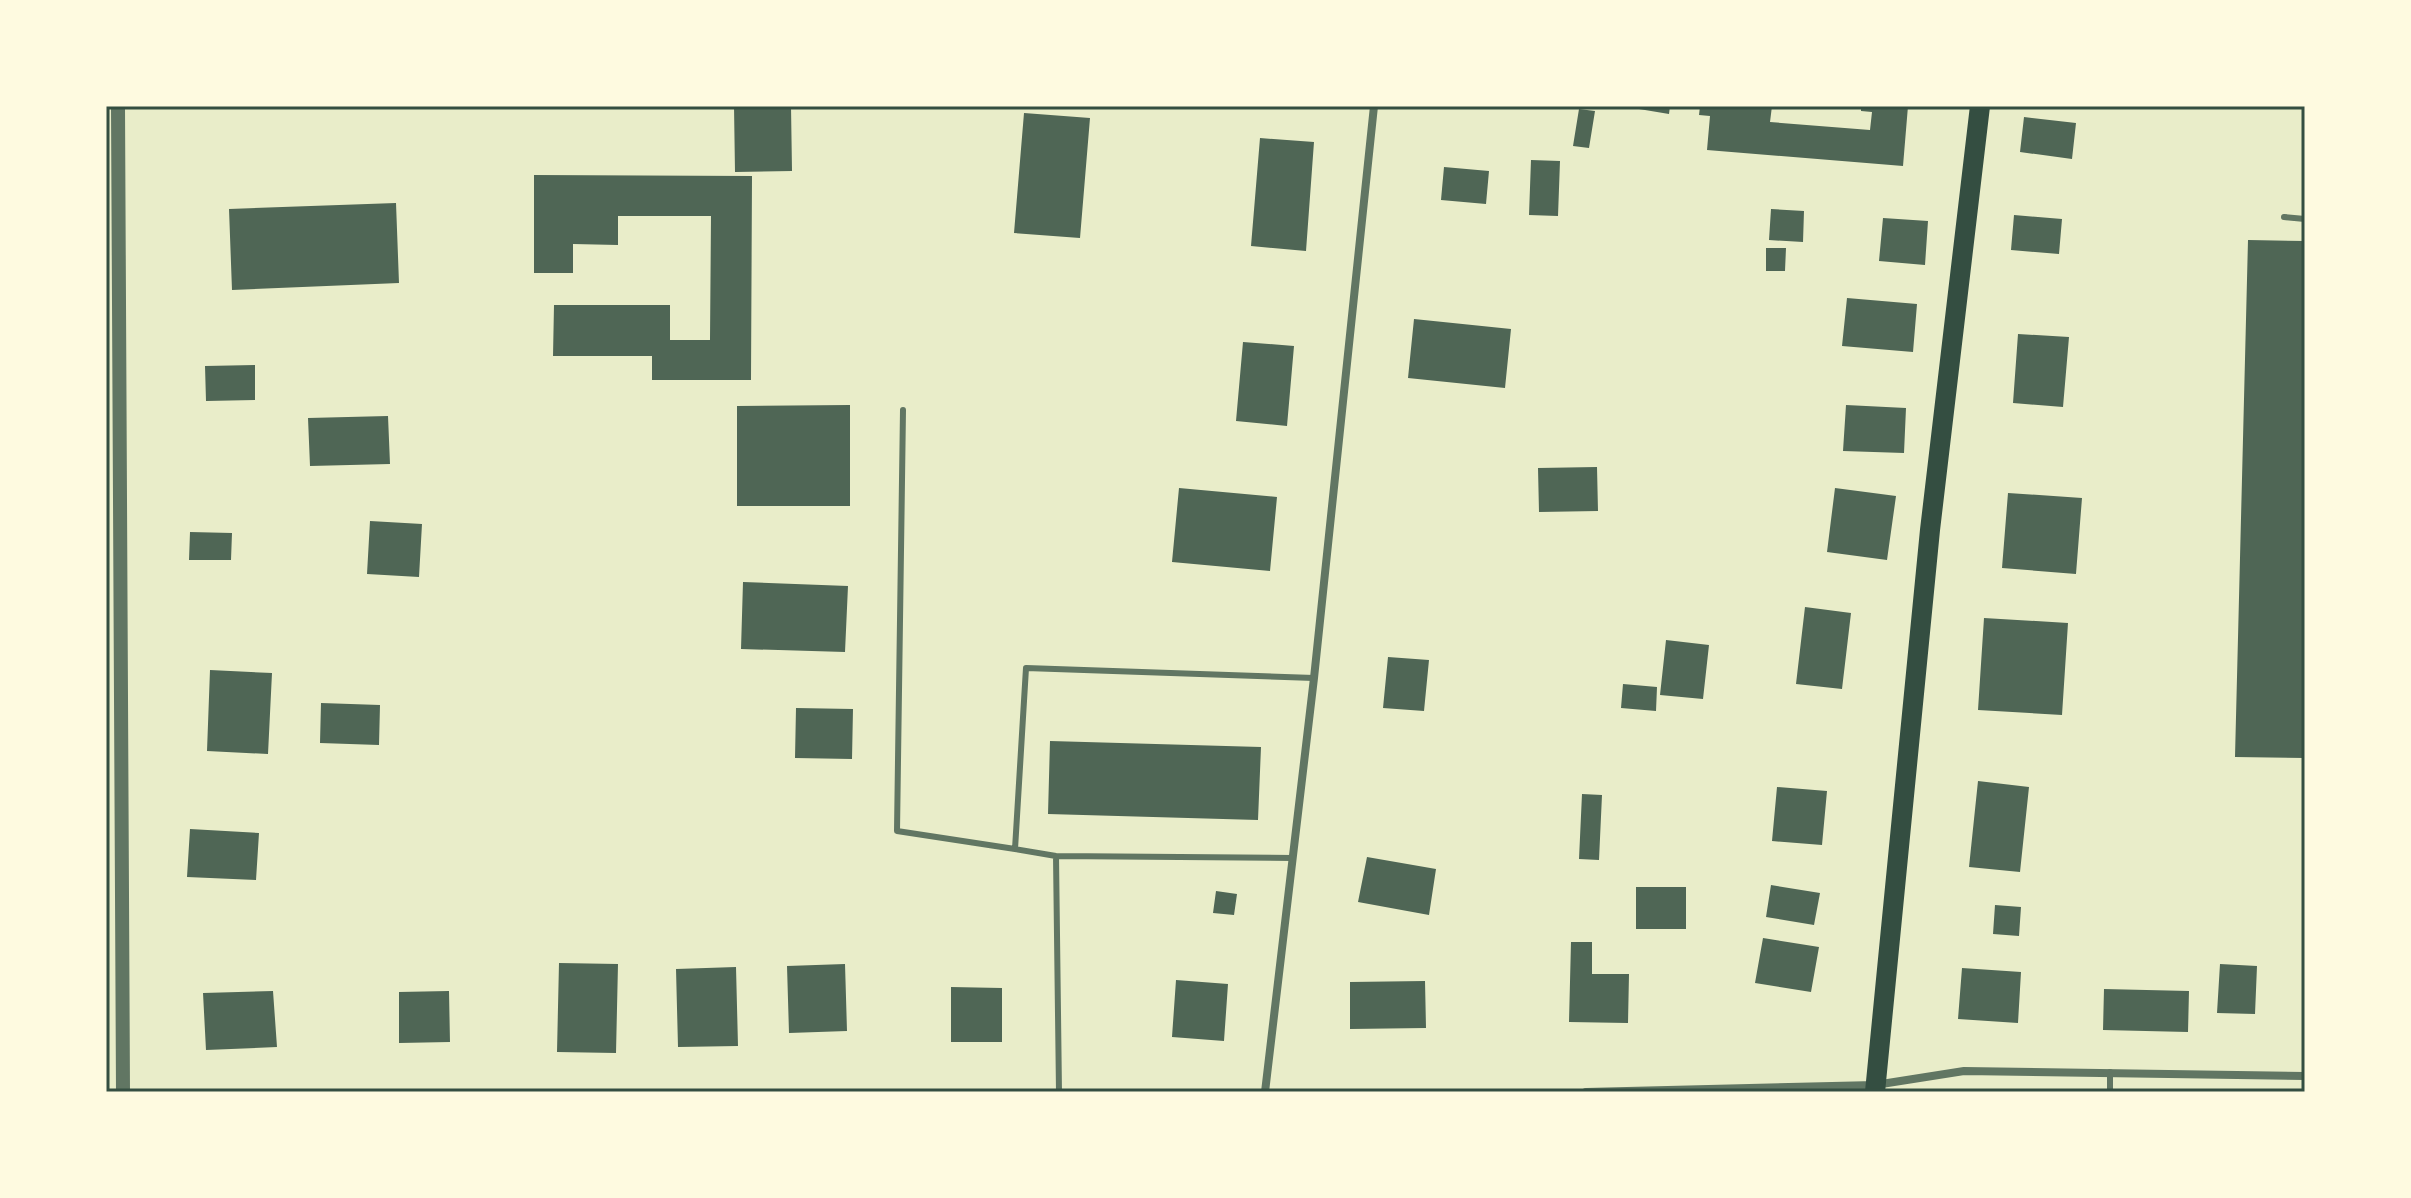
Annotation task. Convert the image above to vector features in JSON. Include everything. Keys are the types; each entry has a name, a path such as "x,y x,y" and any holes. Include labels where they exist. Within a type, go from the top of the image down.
{"main road":[{"path":"1875,1089 1930,530 1980,106"}],"street":[{"path":"118,106 123,1092"},
{"path":"1265,1092 1314,678 1374,106"},
{"path":"1586,1092 1875,1089 1964,1071 2305,1076"}],"lane":[{"path":"2284,217 2305,219"},
{"path":"903,410 897,831 1056,856 1293,858"},
{"path":"1015,849 1026,668 1314,678"},
{"path":"1056,856 1059,1092"},
{"path":"2110,1071 2110,1092"}],"building":[{"path":"734,106 791,106 792,171 735,172"},
{"path":"1621,106 1670,106 1669,114"},
{"path":"1700,106 1772,106 1770,122 1870,130 1872,112 1861,111 1861,106 1908,106 1903,166 1707,150 1710,116 1699,115"},
{"path":"1579,109 1595,111 1589,148 1573,146"},
{"path":"1024,113 1090,118 1080,238 1014,233"},
{"path":"2024,117 2076,123 2072,159 2020,152"},
{"path":"1260,138 1314,142 1306,251 1251,246"},
{"path":"1531,160 1560,161 1558,216 1529,215"},
{"path":"1444,167 1489,171 1486,204 1441,200"},
{"path":"534,175 752,176 751,380 652,380 652,356 553,356 554,305 670,305 670,340 710,340 711,216 618,216 618,245 573,244 573,273 534,273"},
{"path":"396,203 399,283 232,290 229,209"},
{"path":"1771,209 1804,211 1803,242 1769,240"},
{"path":"2014,215 2062,219 2059,254 2011,250"},
{"path":"1883,218 1928,221 1925,265 1879,261"},
{"path":"2248,240 2305,241 2305,758 2235,757"},
{"path":"1766,248 1786,248 1785,271 1766,271"},
{"path":"1847,298 1917,304 1913,352 1842,346"},
{"path":"1414,319 1511,329 1505,388 1408,378"},
{"path":"2018,334 2069,337 2063,407 2013,403"},
{"path":"1243,342 1294,346 1287,426 1236,421"},
{"path":"255,365 255,400 206,401 205,366"},
{"path":"850,405 850,506 737,506 737,406"},
{"path":"1846,405 1906,408 1904,453 1843,451"},
{"path":"388,416 390,464 310,466 308,418"},
{"path":"1597,467 1598,511 1539,512 1538,468"},
{"path":"1179,488 1277,497 1270,571 1172,562"},
{"path":"1835,488 1896,496 1887,560 1827,552"},
{"path":"2008,493 2082,498 2076,574 2002,568"},
{"path":"370,521 422,524 419,577 367,574"},
{"path":"190,532 232,533 231,560 189,560"},
{"path":"743,582 848,586 845,652 741,649"},
{"path":"1805,607 1851,613 1842,689 1796,684"},
{"path":"1984,618 2068,623 2062,715 1978,710"},
{"path":"1666,640 1709,645 1703,699 1660,695"},
{"path":"1388,657 1429,660 1424,711 1383,708"},
{"path":"210,670 272,673 268,754 207,751"},
{"path":"1623,684 1657,687 1656,711 1621,708"},
{"path":"321,703 380,705 379,745 320,743"},
{"path":"796,708 853,709 852,759 795,758"},
{"path":"1050,741 1261,747 1258,820 1048,814"},
{"path":"1978,781 2029,787 2020,872 1969,867"},
{"path":"1777,787 1827,791 1822,845 1772,841"},
{"path":"1582,794 1602,795 1599,860 1579,859"},
{"path":"190,829 259,833 256,880 187,877"},
{"path":"1367,857 1436,869 1429,915 1358,902"},
{"path":"1771,885 1820,893 1814,925 1766,917"},
{"path":"1636,887 1686,887 1686,929 1636,929"},
{"path":"1216,891 1237,894 1234,915 1213,913"},
{"path":"1995,905 2021,907 2019,936 1993,934"},
{"path":"1763,938 1819,947 1811,992 1755,983"},
{"path":"1571,942 1592,942 1592,974 1629,974 1628,1023 1569,1022"},
{"path":"559,963 618,964 616,1053 557,1052"},
{"path":"845,964 847,1031 789,1033 787,966"},
{"path":"2220,964 2257,966 2255,1014 2217,1013"},
{"path":"736,967 738,1046 678,1047 676,969"},
{"path":"1962,968 2021,972 2018,1023 1958,1019"},
{"path":"1176,980 1228,984 1224,1041 1172,1037"},
{"path":"1425,981 1426,1028 1350,1029 1350,982"},
{"path":"951,987 1002,988 1002,1042 951,1042"},
{"path":"2104,989 2189,991 2188,1032 2103,1030"},
{"path":"273,991 277,1047 206,1050 203,993"},
{"path":"449,991 450,1042 399,1043 399,992"}]}
